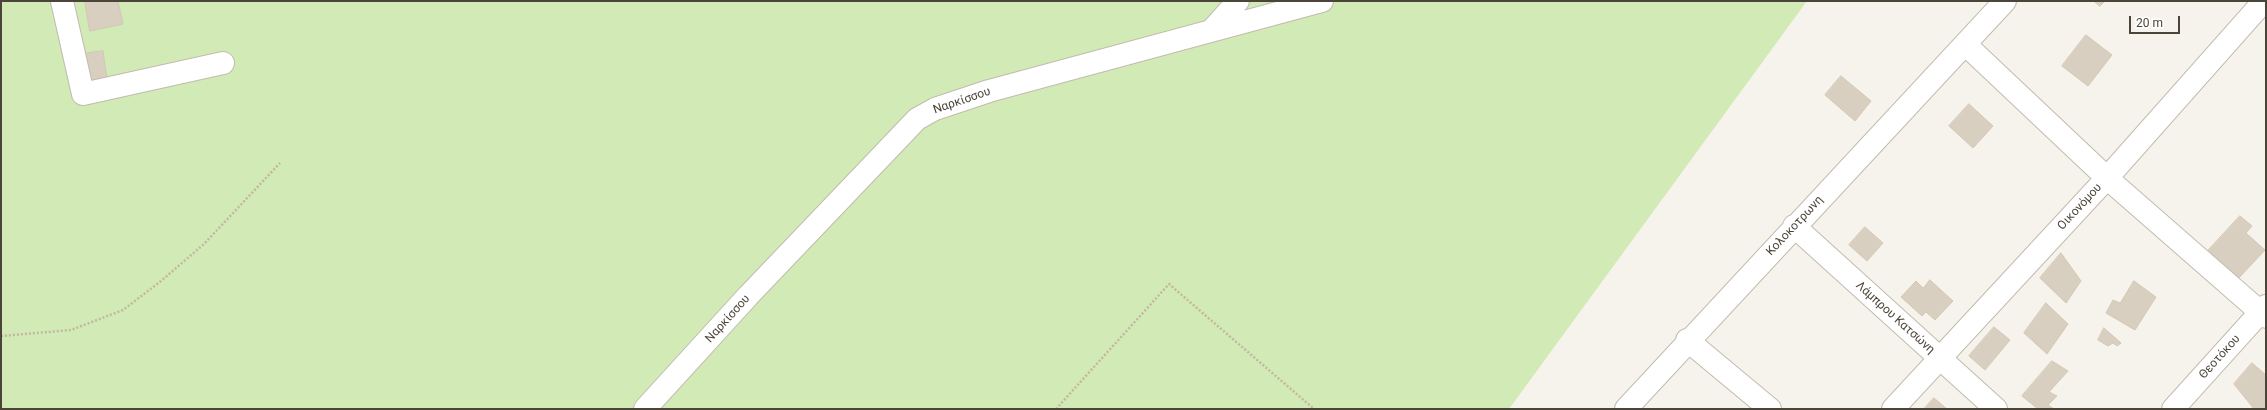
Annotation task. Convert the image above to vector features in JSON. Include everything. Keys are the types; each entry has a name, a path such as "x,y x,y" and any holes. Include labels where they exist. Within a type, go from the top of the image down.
{"street":[{"path":"62,1 83,94 223,63"},
{"path":"1211,32 1238,1"},
{"name":"Ναρκίσσου","path":"645,409 748,296 917,119 935,109 989,91 1322,1"},
{"name":"Κολοκοτρωνη","path":"1626,409 1687,340 1966,44 2004,1"},
{"name":"Οικονόμου","path":"1893,409 1939,357 2107,178 2265,2"},
{"path":"1966,44 2107,178 2264,312"},
{"name":"Λάμπρου Κατσώνη","path":"1794,226 1996,409"},
{"name":"Θεοτόκου","path":"2173,409 2264,312"},
{"path":"1687,340 1770,409"}],"path":[{"path":"1,336 71,330 123,310 162,281 204,244 280,163"},
{"path":"1056,409 1169,284 1314,409"}],"green space":[{"path":"1,1 1807,1 1509,409 1,409"}],"building":[{"path":"85,1 118,1 123,24 90,31"},
{"path":"2094,1 2105,1 2100,6"},
{"path":"2086,35 2112,55 2088,86 2062,66"},
{"path":"103,51 107,79 86,82 82,54"},
{"path":"1841,76 1871,101 1855,121 1825,95"},
{"path":"1969,104 1993,126 1973,148 1949,126"},
{"path":"2240,216 2252,226 2246,233 2265,250 2237,280 2204,255"},
{"path":"1865,227 1883,243 1867,261 1849,245"},
{"path":"2061,253 2081,281 2066,303 2040,278"},
{"path":"1930,280 1953,301 1935,320 1926,312 1922,316 1901,297 1916,281 1923,288"},
{"path":"2134,281 2156,297 2135,330 2106,313 2113,300 2120,303"},
{"path":"2046,303 2068,324 2047,354 2024,333"},
{"path":"1994,327 2010,340 1985,370 1969,356"},
{"path":"2104,328 2121,343 2117,346 2113,343 2108,346 2098,340"},
{"path":"2052,361 2068,371 2049,392 2057,396 2048,405 2054,409 2038,409 2022,396"},
{"path":"2252,363 2266,375 2266,409 2254,409 2234,384"},
{"path":"1934,398 1947,409 1924,409"}]}
